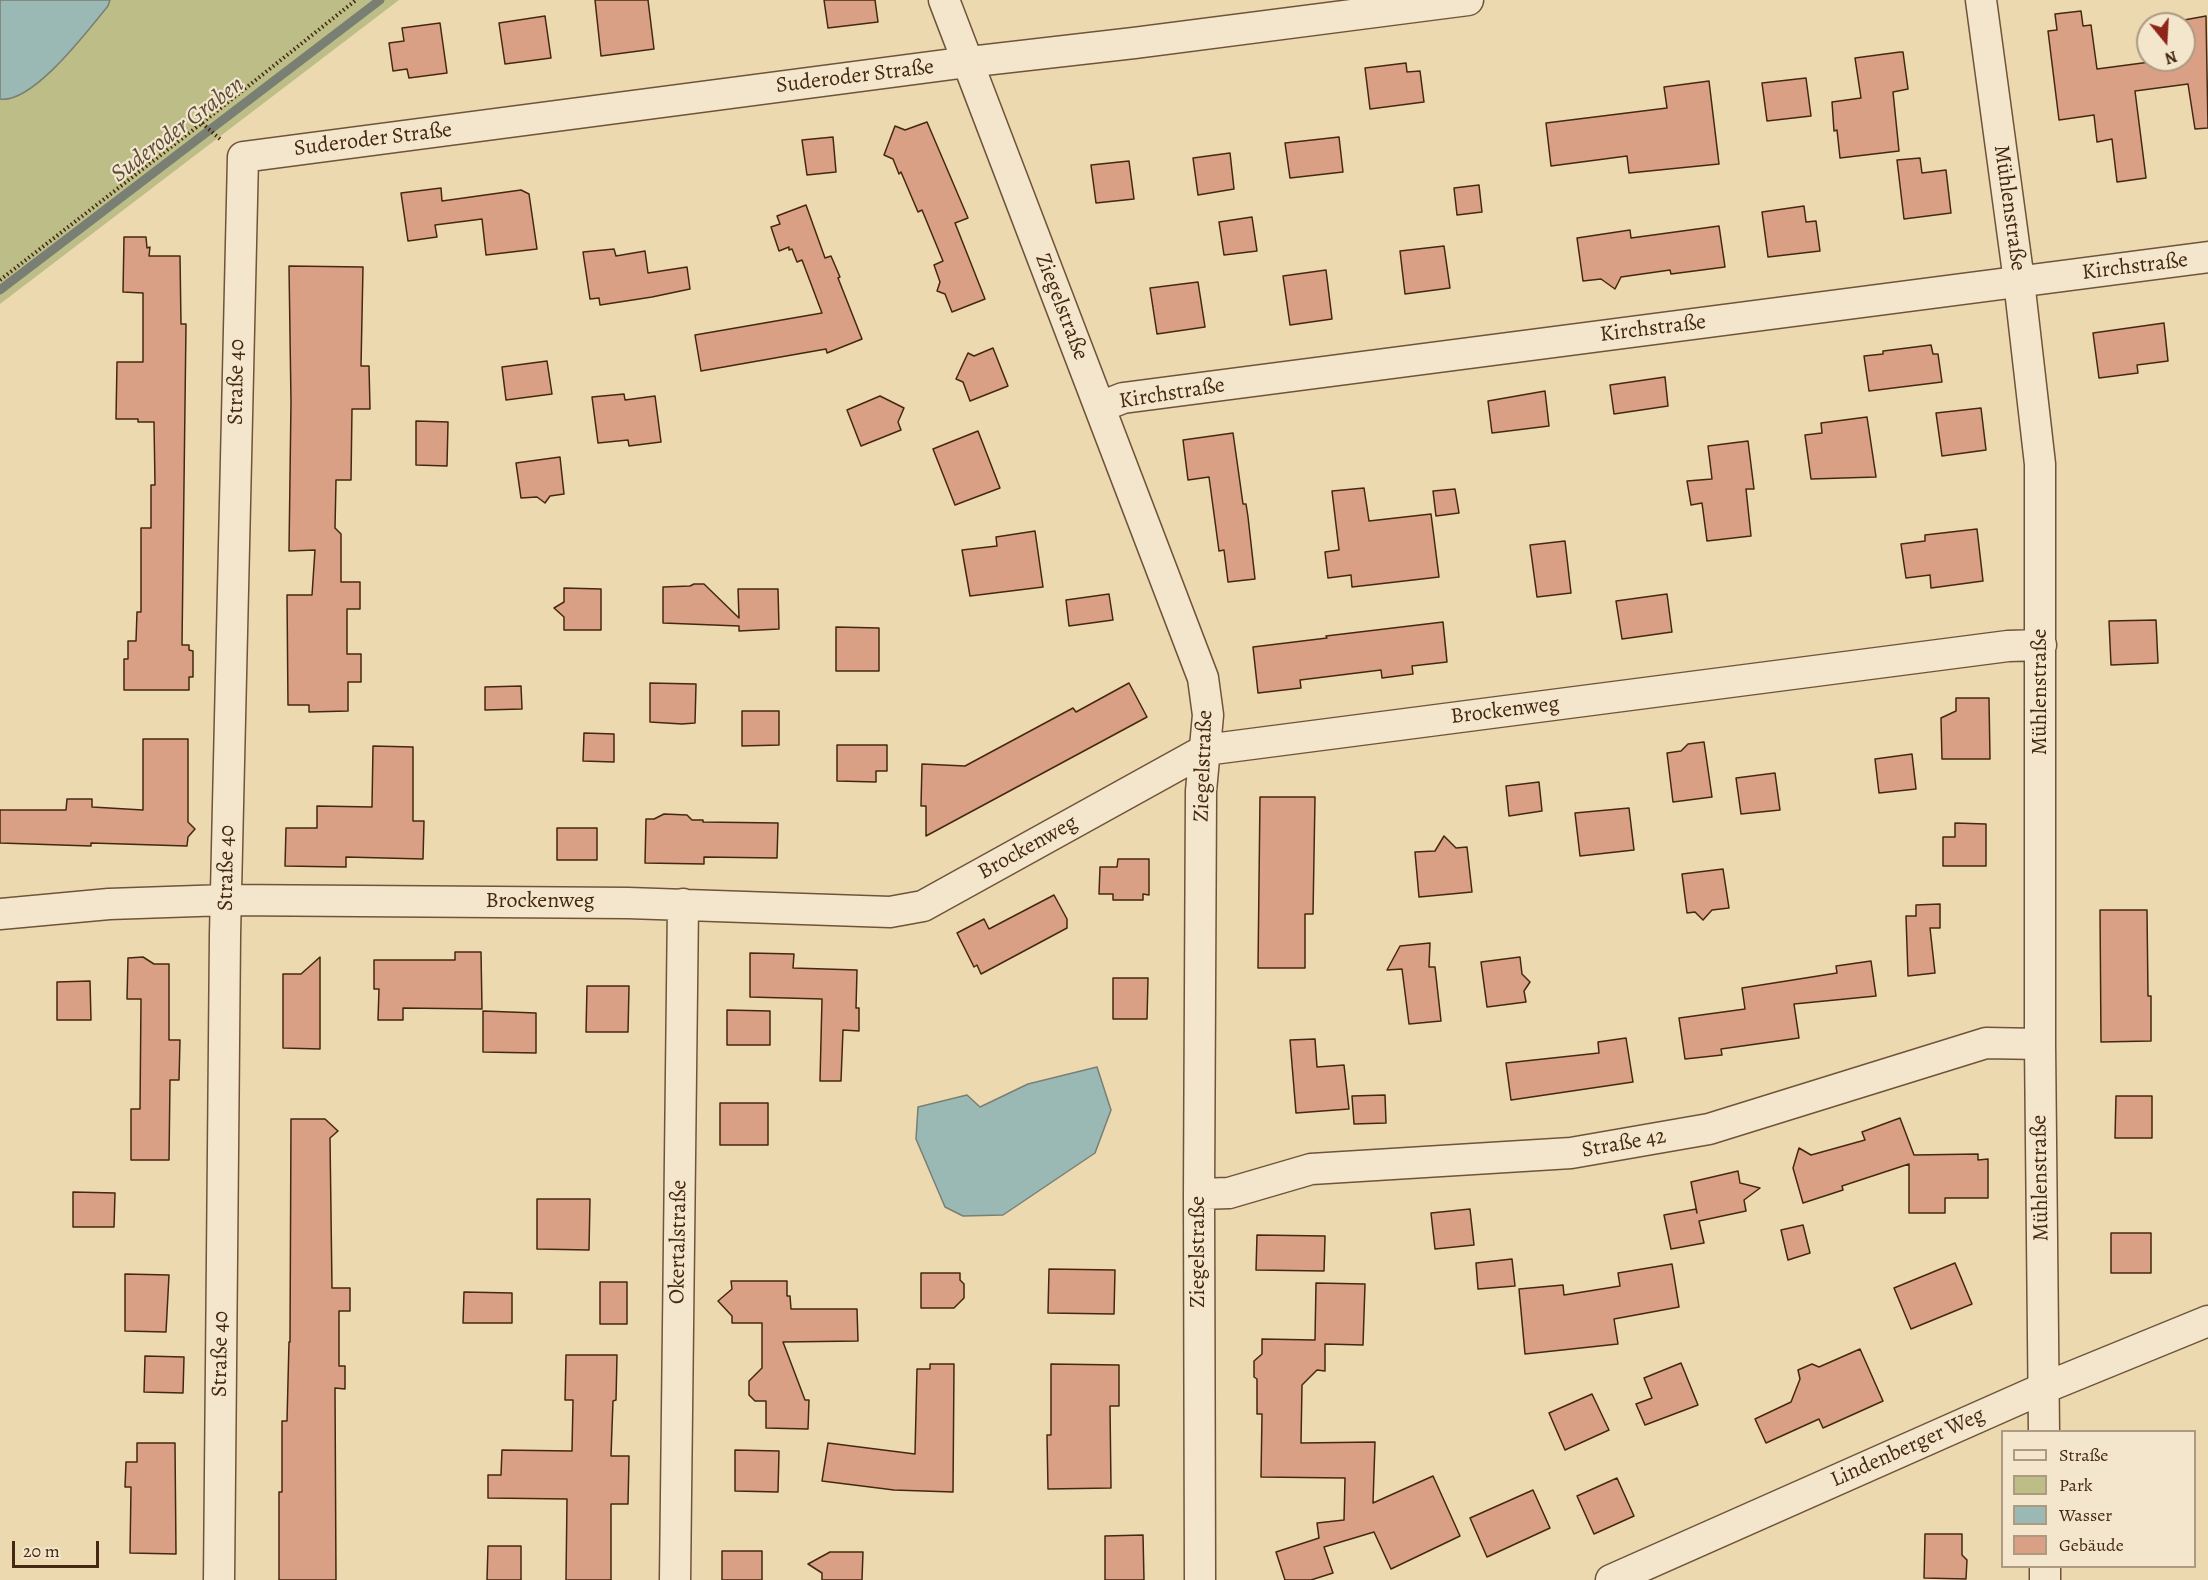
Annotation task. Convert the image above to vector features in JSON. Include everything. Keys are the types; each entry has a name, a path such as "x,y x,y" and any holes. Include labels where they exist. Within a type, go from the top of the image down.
{"street":[{"name":"Ziegelstraße","path":"944,0 1203,678 1208,715 1202,791 1199,1194 1200,1580"},
{"name":"Suderoder Straße","path":"243,157 968,62 1468,0"},
{"name":"Mühlenstraße","path":"1981,0 2019,281 2040,464 2040,1044 2044,1430"},
{"name":"Straße 40","path":"219,1580 226,900 243,157"},
{"name":"Kirchstraße","path":"1100,407 1123,398 2208,257"},
{"name":"Brockenweg","path":"0,914 109,904 226,900 683,904 890,912 923,906 1205,750 2008,646 2041,645"},
{"name":"Okertalstraße","path":"675,1580 683,904"},
{"name":"Straße 42","path":"1199,1194 1229,1193 1311,1169 1571,1153 1709,1129 1986,1043 2040,1044"},
{"name":"Lindenberger Weg","path":"1611,1580 2044,1388 2208,1321"}],"path":[{"path":"0,280 204,125 356,0"},
{"path":"204,125 212,133"}],"green space":[{"path":"0,0 399,0 0,304"}],"water":[{"path":"0,0 110,0 108,6 87,31 43,78 28,90 13,97 0,99"},
{"path":"1097,1067 1111,1110 1095,1153 1003,1215 963,1216 945,1207 916,1139 918,1107 967,1095 980,1107 1028,1084"}],"building":[{"path":"595,0 648,0 654,49 601,56"},
{"path":"824,0 875,0 878,22 828,28"},
{"path":"2081,11 2083,26 2091,25 2097,69 2136,64 2136,72 2196,72 2196,18 2206,16 2208,128 2195,129 2188,84 2135,91 2146,178 2117,182 2112,139 2097,142 2094,115 2059,120 2048,31 2057,30 2055,14"},
{"path":"545,16 551,58 505,64 499,23"},
{"path":"440,23 447,73 409,78 407,69 393,71 389,43 404,41 402,28"},
{"path":"1903,52 1908,89 1893,92 1899,151 1840,158 1837,130 1834,131 1832,102 1861,98 1855,58"},
{"path":"1406,63 1407,72 1420,71 1424,102 1370,109 1365,68"},
{"path":"1806,78 1811,116 1767,121 1762,83"},
{"path":"1709,81 1719,164 1629,173 1627,156 1551,166 1546,123 1667,108 1664,87"},
{"path":"927,122 968,218 955,223 985,299 952,312 945,294 937,291 940,282 934,265 943,261 922,210 918,212 893,159 884,155 895,126 905,130"},
{"path":"833,137 836,172 807,175 802,140"},
{"path":"1339,137 1343,172 1290,178 1285,143"},
{"path":"1230,153 1234,189 1198,195 1193,158"},
{"path":"1920,158 1922,173 1946,170 1951,213 1904,219 1897,160"},
{"path":"1129,161 1134,199 1096,203 1091,165"},
{"path":"1479,185 1482,212 1457,215 1454,188"},
{"path":"441,188 442,201 521,190 529,194 537,249 486,255 482,219 435,225 437,237 408,241 401,193"},
{"path":"806,205 825,258 831,256 840,277 838,278 862,339 827,353 826,349 701,371 695,335 822,313 802,260 797,262 789,247 779,251 771,227 780,224 777,216"},
{"path":"1804,206 1806,222 1816,221 1820,251 1768,257 1762,212"},
{"path":"1252,217 1257,251 1224,255 1219,222"},
{"path":"1719,226 1725,267 1671,274 1670,270 1621,277 1615,289 1601,279 1583,281 1577,238 1630,230 1631,238"},
{"path":"124,237 146,237 147,248 150,247 149,256 180,256 181,324 186,324 182,645 189,645 189,650 193,651 193,677 189,677 189,690 124,690 124,659 128,659 128,641 136,641 137,612 141,612 141,528 151,528 151,485 155,485 154,422 116,419 117,362 143,362 143,293 123,292"},
{"path":"1444,246 1450,288 1405,294 1400,251"},
{"path":"614,249 616,256 645,251 648,273 687,267 690,289 600,305 599,298 590,299 583,252"},
{"path":"289,266 363,267 361,366 369,366 370,409 352,409 351,480 336,480 335,528 341,534 341,582 360,582 360,609 347,609 347,654 361,654 361,682 348,682 348,711 309,712 309,705 288,705 287,595 312,595 315,550 289,551 291,402"},
{"path":"1326,270 1332,319 1290,325 1283,276"},
{"path":"1198,282 1205,327 1157,334 1150,288"},
{"path":"2164,323 2168,361 2137,365 2138,373 2099,378 2093,333"},
{"path":"1931,345 1933,354 1938,354 1942,382 1869,391 1864,356 1883,354 1883,351"},
{"path":"993,348 1008,386 970,401 963,382 956,379 968,353 974,356"},
{"path":"547,361 552,394 506,400 502,367"},
{"path":"1665,377 1668,406 1614,414 1610,385"},
{"path":"1545,391 1549,426 1492,433 1488,401"},
{"path":"624,394 625,400 655,396 661,442 629,446 628,440 598,443 592,397"},
{"path":"880,396 904,408 898,422 901,430 861,446 847,410"},
{"path":"1981,408 1986,450 1942,456 1936,413"},
{"path":"1867,417 1876,477 1811,479 1805,435 1822,433 1821,423"},
{"path":"416,421 448,422 447,466 416,465"},
{"path":"978,431 1000,488 955,505 933,449"},
{"path":"1233,433 1243,504 1246,504 1248,517 1255,579 1228,582 1224,550 1219,551 1209,477 1188,480 1183,440"},
{"path":"1748,441 1754,489 1746,489 1751,536 1707,541 1702,503 1691,505 1687,481 1712,479 1708,446"},
{"path":"560,457 564,494 550,496 545,503 537,497 521,498 516,463"},
{"path":"1364,488 1369,521 1431,514 1439,577 1352,587 1351,575 1328,578 1325,552 1339,550 1332,491"},
{"path":"1455,489 1459,513 1436,516 1433,491"},
{"path":"1977,529 1983,581 1931,588 1930,575 1906,578 1901,544 1925,541 1925,535"},
{"path":"1035,531 1043,587 970,596 962,550 997,546 996,537"},
{"path":"1565,541 1571,593 1537,597 1530,545"},
{"path":"704,584 739,618 738,589 778,589 779,629 739,631 739,626 663,623 663,587"},
{"path":"564,588 601,589 601,630 564,630 564,617 554,608 564,602"},
{"path":"1109,594 1113,620 1069,626 1066,600"},
{"path":"1667,594 1672,632 1622,639 1616,601"},
{"path":"2156,620 2158,663 2111,665 2109,621"},
{"path":"1443,622 1447,662 1412,666 1413,674 1382,678 1381,670 1300,680 1301,688 1258,693 1253,647"},
{"path":"836,627 879,628 879,671 836,671"},
{"path":"650,683 696,684 695,723 650,722"},
{"path":"1129,683 1147,717 926,836 926,806 921,806 922,764 965,766 1073,708 1076,712"},
{"path":"521,686 522,709 485,710 485,687"},
{"path":"1956,698 1989,698 1990,759 1942,759 1941,718 1956,711"},
{"path":"742,711 779,711 779,745 742,746"},
{"path":"584,733 614,734 614,762 583,761"},
{"path":"143,739 188,739 188,822 195,829 188,837 187,846 0,843 0,810 66,810 67,799 92,799 92,807 143,810"},
{"path":"1704,742 1712,797 1673,802 1667,753 1681,751 1688,744"},
{"path":"837,745 887,745 887,771 876,771 876,782 837,781"},
{"path":"373,746 413,747 413,821 424,821 423,859 346,857 346,867 285,866 286,828 317,828 317,806 372,807"},
{"path":"1912,754 1916,789 1879,793 1875,759"},
{"path":"1775,773 1780,810 1741,814 1736,778"},
{"path":"1539,782 1542,811 1509,816 1506,786"},
{"path":"1260,797 1315,797 1313,914 1305,914 1305,968 1258,968"},
{"path":"1629,808 1634,850 1580,856 1575,813"},
{"path":"664,814 687,815 692,820 703,820 703,822 778,823 777,858 704,857 704,864 645,863 646,819 654,819"},
{"path":"1955,823 1986,824 1986,866 1943,866 1943,837 1955,837"},
{"path":"557,828 597,828 597,860 557,860"},
{"path":"1444,836 1456,848 1467,847 1472,892 1419,897 1415,852 1435,851"},
{"path":"1118,859 1149,859 1149,895 1143,894 1143,900 1113,900 1113,894 1099,894 1100,867 1117,867"},
{"path":"1723,869 1729,908 1712,910 1703,920 1695,912 1687,913 1682,874"},
{"path":"1054,895 1067,919 1067,928 981,974 977,965 974,967 957,933 984,919 989,929"},
{"path":"1940,904 1940,928 1930,928 1935,973 1908,976 1906,916 1916,916 1916,905"},
{"path":"2100,910 2147,910 2151,1041 2101,1042"},
{"path":"1430,943 1429,967 1435,967 1441,1021 1409,1024 1402,969 1387,970 1400,946"},
{"path":"455,952 481,952 482,1009 403,1008 403,1020 378,1020 379,989 374,989 374,960 455,960"},
{"path":"750,953 794,954 793,968 857,970 856,1008 859,1008 859,1031 843,1030 841,1081 820,1081 822,999 750,997"},
{"path":"143,957 154,964 169,964 169,1040 180,1040 179,1080 170,1080 169,1160 131,1160 131,1109 140,1109 141,999 127,999 128,958"},
{"path":"320,957 320,1049 283,1048 283,974 301,974"},
{"path":"1520,957 1522,974 1530,982 1524,991 1526,1002 1487,1007 1481,962"},
{"path":"1871,961 1876,996 1794,1004 1799,1038 1721,1049 1722,1055 1685,1059 1679,1018 1745,1009 1742,988 1837,973 1836,966"},
{"path":"1113,978 1148,978 1147,1019 1113,1019"},
{"path":"90,981 91,1020 57,1020 57,982"},
{"path":"587,986 629,986 628,1032 586,1032"},
{"path":"727,1010 770,1011 770,1045 727,1045"},
{"path":"483,1011 536,1013 536,1053 483,1052"},
{"path":"1626,1038 1633,1082 1511,1100 1506,1063 1599,1053 1598,1042"},
{"path":"1315,1039 1317,1067 1344,1065 1349,1109 1296,1113 1290,1040"},
{"path":"1385,1095 1386,1123 1354,1124 1352,1096"},
{"path":"2116,1096 2152,1096 2152,1138 2115,1138"},
{"path":"720,1103 768,1103 768,1145 720,1145"},
{"path":"1900,1118 1914,1155 1978,1154 1978,1160 1988,1159 1988,1198 1945,1198 1945,1213 1909,1213 1909,1164 1842,1186 1843,1190 1803,1203 1793,1168 1799,1148 1811,1155 1865,1140 1862,1132"},
{"path":"291,1119 325,1119 338,1131 330,1138 332,1288 350,1288 350,1311 339,1311 339,1366 345,1366 345,1389 335,1388 336,1580 279,1580 282,1421 287,1421 290,1342"},
{"path":"1738,1171 1740,1183 1760,1188 1744,1200 1746,1211 1699,1221 1704,1243 1671,1249 1664,1215 1696,1209 1697,1213 1691,1182"},
{"path":"73,1192 115,1193 114,1227 73,1227"},
{"path":"537,1199 590,1199 589,1250 537,1249"},
{"path":"1470,1209 1474,1245 1435,1249 1431,1213"},
{"path":"1803,1225 1810,1253 1788,1260 1781,1230"},
{"path":"2111,1233 2151,1233 2151,1273 2111,1273"},
{"path":"1257,1235 1325,1236 1324,1271 1256,1270"},
{"path":"1512,1259 1515,1286 1478,1289 1476,1263"},
{"path":"1955,1263 1972,1304 1911,1329 1894,1288"},
{"path":"1672,1264 1679,1307 1614,1319 1618,1344 1525,1354 1519,1289 1563,1285 1564,1295 1620,1286 1618,1273"},
{"path":"1049,1269 1115,1270 1114,1314 1048,1313"},
{"path":"921,1273 960,1273 960,1280 964,1284 964,1298 954,1308 921,1308"},
{"path":"125,1274 169,1275 166,1332 125,1331"},
{"path":"731,1281 787,1281 787,1296 790,1296 791,1309 857,1309 858,1341 783,1342 805,1400 809,1400 808,1429 766,1428 766,1401 755,1401 749,1395 749,1381 762,1368 762,1323 732,1323 732,1316 718,1301 732,1289"},
{"path":"600,1282 627,1282 627,1324 600,1324"},
{"path":"1316,1283 1365,1284 1363,1345 1325,1344 1325,1371 1317,1370 1302,1385 1301,1443 1375,1442 1373,1503 1433,1476 1460,1536 1391,1569 1374,1532 1324,1547 1333,1573 1311,1580 1285,1580 1276,1552 1319,1538 1317,1523 1344,1520 1345,1478 1261,1477 1262,1414 1257,1414 1257,1379 1254,1377 1254,1361 1262,1354 1262,1339 1315,1340"},
{"path":"464,1292 512,1293 512,1323 463,1323"},
{"path":"1860,1349 1883,1401 1823,1428 1819,1419 1766,1443 1755,1419 1791,1402 1800,1379 1798,1370 1812,1364 1819,1367"},
{"path":"566,1355 617,1355 611,1456 629,1456 628,1504 611,1504 611,1580 566,1580 567,1499 488,1498 488,1475 501,1475 502,1450 572,1451 573,1400 565,1400"},
{"path":"145,1356 184,1357 183,1393 144,1392"},
{"path":"1681,1363 1698,1405 1645,1425 1636,1404 1652,1398 1644,1378"},
{"path":"930,1364 954,1364 953,1492 894,1490 822,1481 828,1443 915,1454 917,1369 930,1369"},
{"path":"1051,1364 1119,1365 1119,1406 1110,1406 1111,1488 1048,1489 1047,1435 1051,1435"},
{"path":"1592,1394 1609,1430 1565,1450 1549,1413"},
{"path":"137,1443 175,1443 176,1554 130,1553 131,1487 125,1487 126,1462 137,1462"},
{"path":"735,1450 779,1451 778,1492 735,1491"},
{"path":"1617,1478 1634,1516 1594,1534 1577,1496"},
{"path":"1533,1490 1550,1528 1487,1557 1470,1518"},
{"path":"1925,1534 1962,1534 1962,1555 1967,1560 1966,1579 1924,1578"},
{"path":"1143,1535 1144,1580 1105,1580 1105,1536"},
{"path":"488,1546 521,1546 521,1580 487,1580"},
{"path":"722,1551 762,1551 762,1580 722,1580"},
{"path":"830,1552 863,1552 862,1580 822,1580 822,1573 808,1564"}],"waterway":[{"name":"Suderoder Graben","path":"0,290 380,0"}]}
